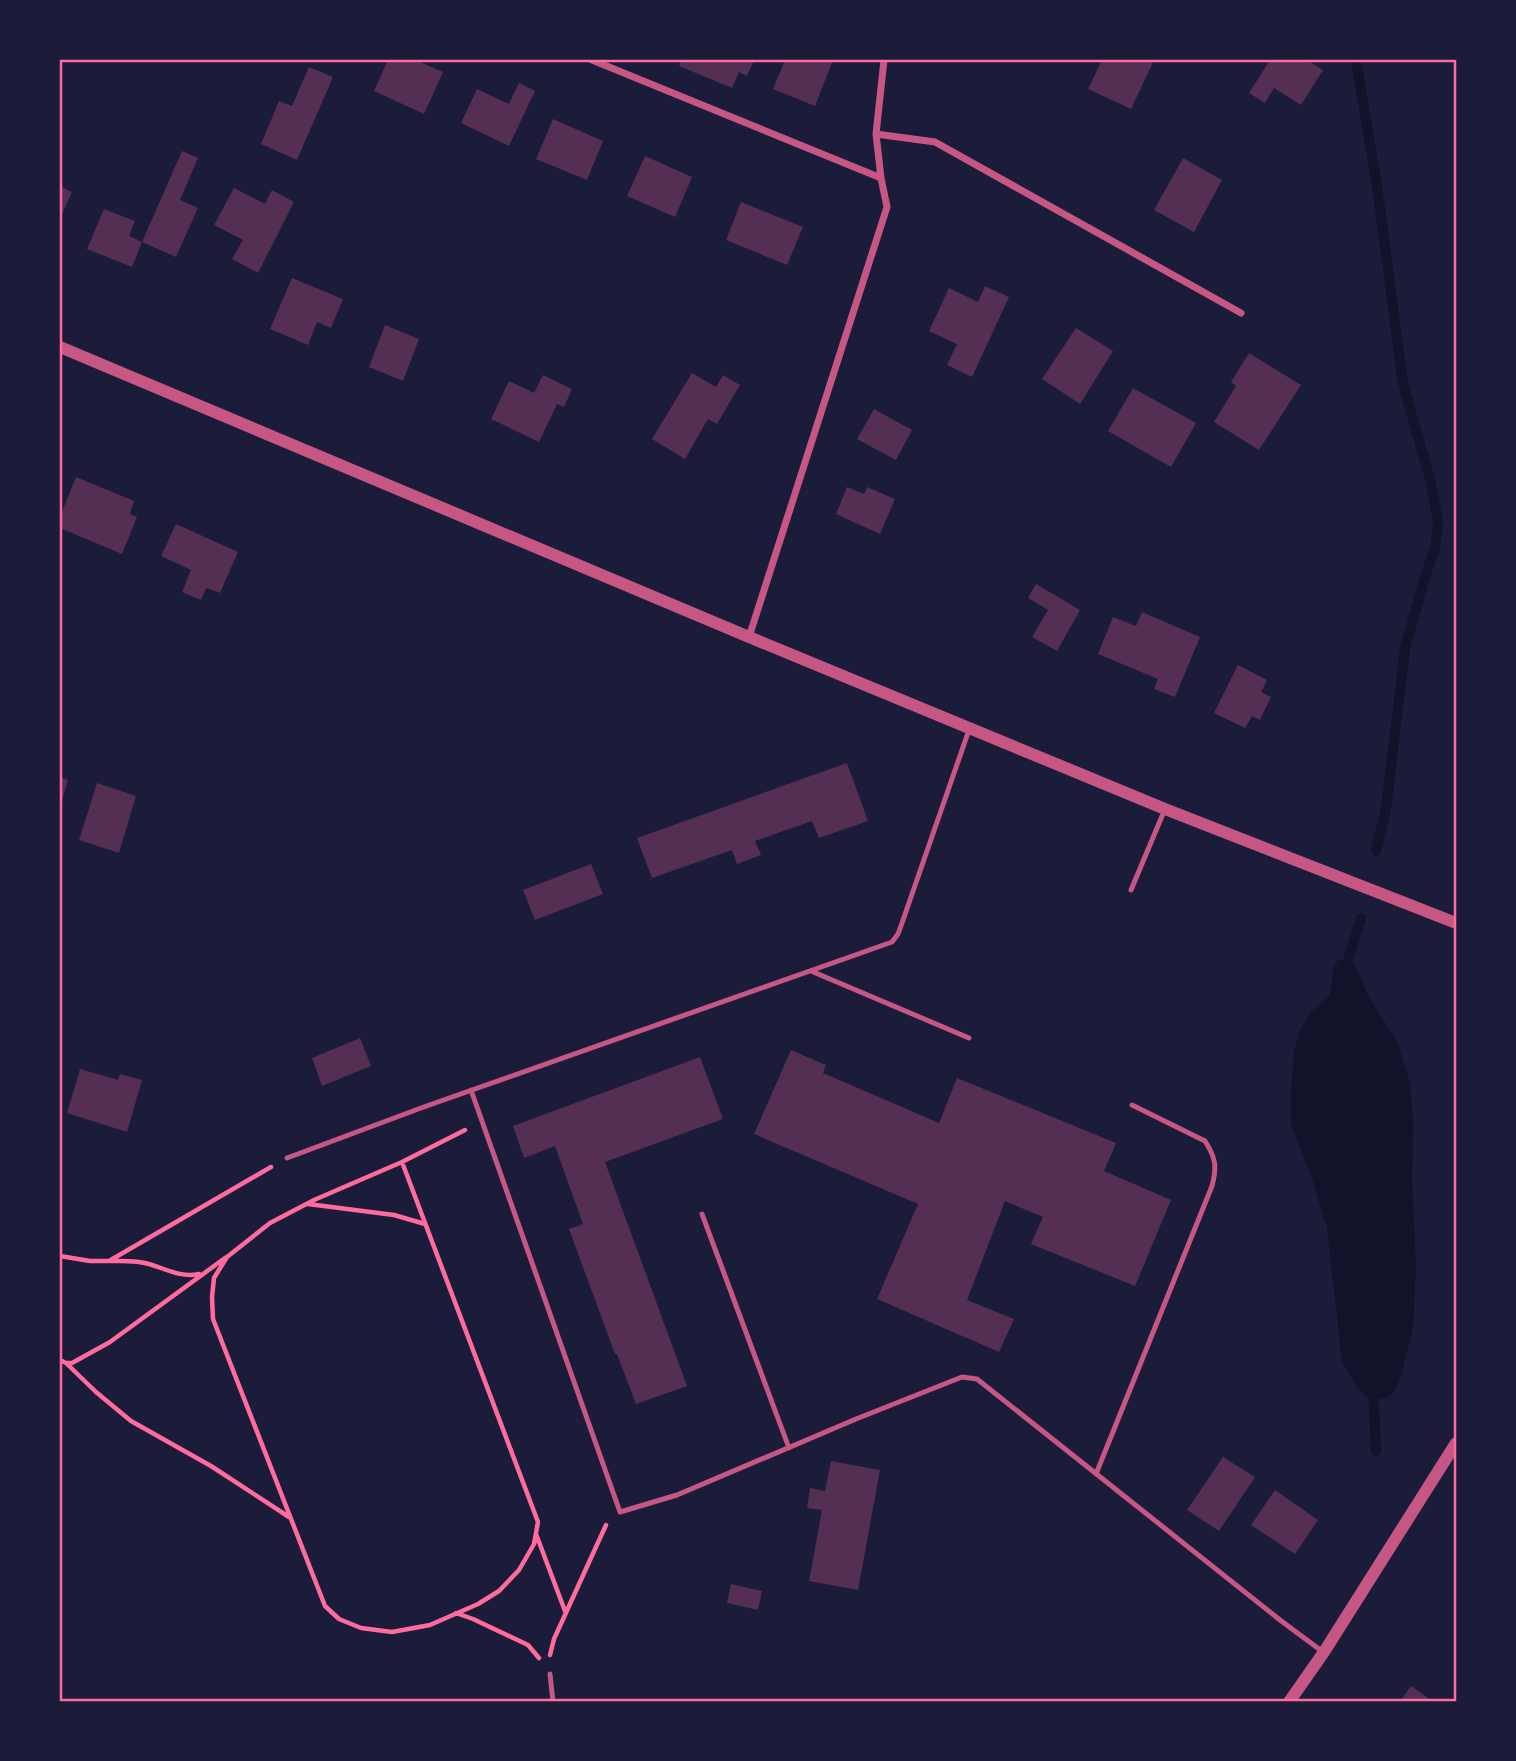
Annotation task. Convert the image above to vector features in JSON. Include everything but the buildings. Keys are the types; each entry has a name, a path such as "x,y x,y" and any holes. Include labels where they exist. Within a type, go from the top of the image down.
{"street":[{"path":"592,60 881,178"},
{"path":"748,636 887,206 876,134 884,60"},
{"path":"876,134 935,142 1241,313"},
{"path":"60,347 1165,809 1457,923"},
{"path":"1289,1702 1324,1652 1457,1443"}],"lane":[{"path":"287,1157 892,942 898,934 970,727"},
{"path":"1131,890 1165,809"},
{"path":"811,971 969,1038"},
{"path":"471,1090 620,1512 677,1495 962,1377 977,1379 1324,1652"},
{"path":"1096,1474 1212,1186 1216,1169 1213,1153 1205,1141 1132,1105"},
{"path":"702,1214 789,1448"},
{"path":"550,1674 552,1702"}],"path":[{"path":"66,1363 72,1363 110,1342 270,1223 482,1122"},
{"path":"109,1261 287,1157"},
{"path":"228,1256 214,1278 213,1319 325,1606 339,1619 361,1628 392,1632 430,1625 478,1604 499,1591 519,1570 534,1544 538,1522 402,1162"},
{"path":"307,1204 394,1215 425,1224"},
{"path":"60,1256 90,1261 148,1263 180,1274 204,1273"},
{"path":"60,1360 131,1421 211,1466 291,1518"},
{"path":"550,1674 550,1655 554,1639 617,1502"},
{"path":"536,1533 566,1612"},
{"path":"456,1613 528,1645 550,1674"}],"shaded area":[{"path":"1339,960 1348,960 1355,964 1368,996 1398,1043 1410,1084 1413,1120 1412,1182 1416,1264 1413,1328 1401,1377 1394,1392 1387,1398 1374,1400 1356,1386 1342,1361 1327,1228 1291,1123 1294,1051 1299,1032 1309,1014 1330,994 1334,964"}],"waterway":[{"path":"1356,60 1378,193 1403,384 1431,483 1438,522 1435,548 1405,648 1386,809 1376,851"},
{"path":"1349,973 1348,960 1361,918"},
{"path":"1373,1388 1376,1451"}]}
